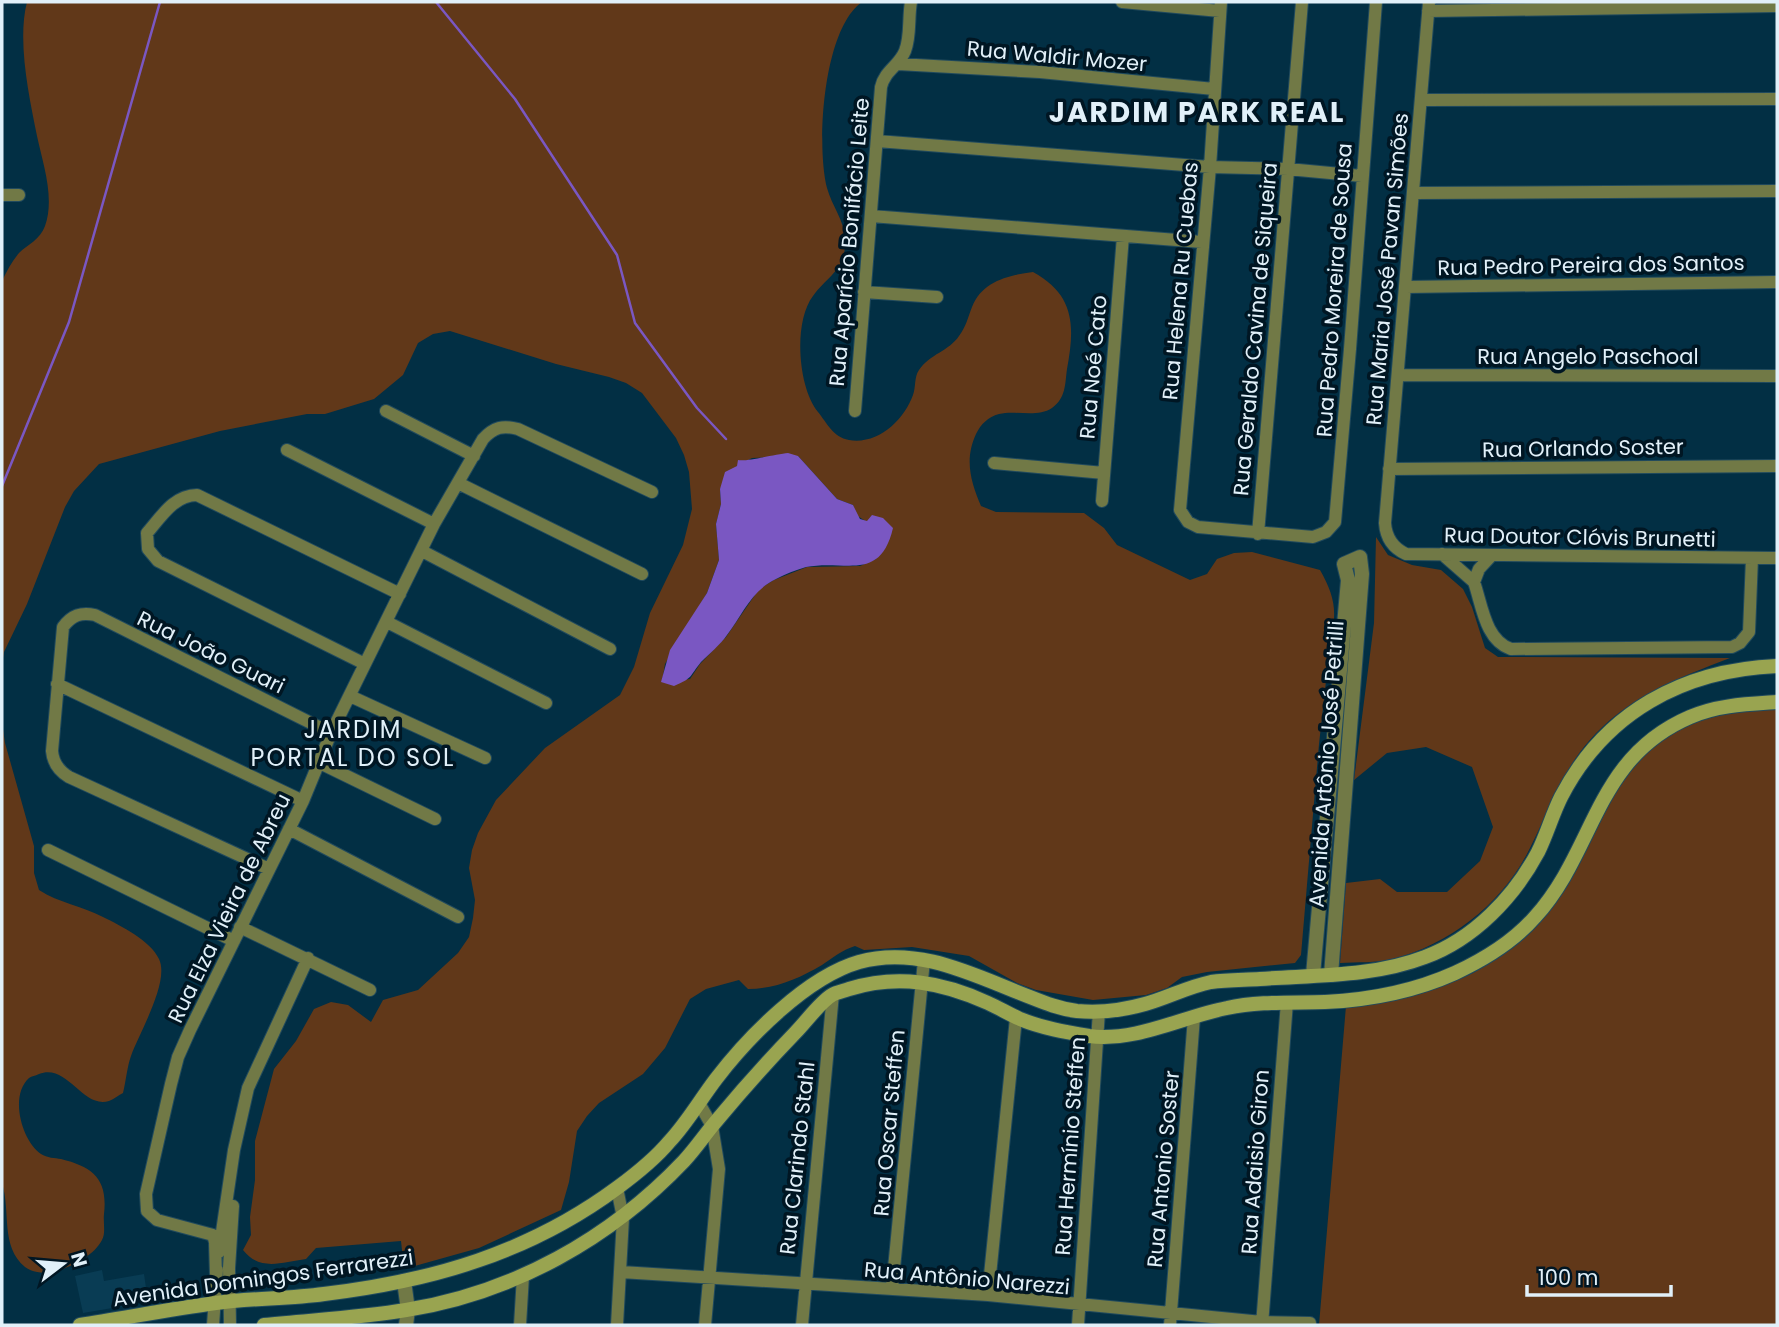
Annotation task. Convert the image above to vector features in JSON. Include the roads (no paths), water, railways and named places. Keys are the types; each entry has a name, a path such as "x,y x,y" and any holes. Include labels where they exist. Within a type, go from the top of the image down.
{"main road":[{"name":"Avenida Domingos Ferrarezzi","path":"80,1325 214,1303 320,1295 404,1281 482,1261 519,1246 556,1228 617,1188 666,1146 717,1077 780,1012 827,974 868,960 924,960 962,969 1059,1008 1099,1012 1144,1004 1184,989 1214,982 1331,975 1386,968 1426,957 1462,939 1499,907 1523,878 1541,846 1560,799 1583,761 1600,739 1616,725 1657,697 1697,679 1725,671 1777,666"},
{"path":"264,1325 408,1310 454,1299 553,1263 623,1218 683,1161 758,1071 833,995 878,982 921,982 967,994 1016,1017 1055,1031 1097,1037 1123,1036 1153,1030 1230,1007 1287,1002 1330,1002 1391,994 1435,982 1471,965 1535,918 1575,856 1607,790 1647,742 1689,717 1710,710 1777,702"},
{"path":"1287,1002 1310,975"},
{"path":"1330,1002 1331,975"}],"street":[{"name":"Rua Aparício Bonifácio Leite","path":"855,411 882,82 888,70 898,64 906,46 911,2"},
{"path":"1122,2 1220,6"},
{"name":"Rua Geraldo Cavina de Siqueira","path":"1258,534 1302,2"},
{"name":"Rua Pedro Moreira de Sousa","path":"1258,534 1314,537 1323,534 1335,522 1376,2"},
{"name":"Rua Helena Ru Cuebas","path":"1220,6 1210,167 1180,506 1185,520 1198,527 1258,534"},
{"path":"1429,6 1777,6"},
{"name":"Rua Maria José Pavan Simões","path":"1389,539 1385,523 1389,469 1429,6"},
{"name":"Rua Waldir Mozer","path":"898,64 1040,72 1214,89"},
{"path":"1421,100 1777,99"},
{"path":"877,141 1362,176"},
{"path":"1413,193 1777,191"},
{"path":"2,195 19,195"},
{"path":"871,216 1202,242"},
{"name":"Rua Noé Cato","path":"1102,501 1124,236"},
{"name":"Rua Pedro Pereira dos Santos","path":"1405,287 1777,282"},
{"path":"864,292 937,297"},
{"name":"Rua Angelo Paschoal","path":"1398,375 1777,376"},
{"path":"386,411 474,456"},
{"name":"Rua Elza Vieira de Abreu","path":"216,1276 213,1235 157,1220 147,1211 146,1194 178,1057 303,801 331,733 434,524 490,431 499,427 508,426 652,492"},
{"path":"287,450 434,524"},
{"path":"994,463 1104,473"},
{"name":"Rua Orlando Soster","path":"1389,469 1777,466"},
{"path":"458,483 642,574"},
{"path":"365,664 158,561 148,549 147,533 177,500 192,495 202,496 400,594"},
{"name":"Rua Doutor Clóvis Brunetti","path":"1389,539 1396,548 1406,554 1777,558"},
{"path":"422,551 610,649"},
{"path":"1442,555 1474,582 1493,636 1500,644 1511,649 1732,647 1740,643 1749,632 1752,558"},
{"path":"1474,582 1479,569 1492,555"},
{"name":"Avenida Artônio José Petrilli","path":"1310,975 1348,580 1344,564 1360,556 1362,574 1331,975"},
{"name":"Rua João Guari","path":"57,684 63,627 73,616 88,613 331,733"},
{"path":"387,622 547,703"},
{"path":"269,869 69,777 57,767 52,751 57,684 303,801"},
{"path":"350,696 485,758"},
{"path":"320,763 435,819"},
{"path":"289,829 458,917"},
{"path":"48,850 234,941"},
{"path":"240,927 370,989"},
{"path":"213,1325 216,1276 234,1150 251,1079 308,958"},
{"name":"Rua Oscar Steffen","path":"892,1289 924,960"},
{"name":"Rua Clarindo Stahl","path":"802,1325 833,995"},
{"name":"Rua Adaisio Giron","path":"1262,1324 1287,1002"},
{"name":"Rua Hermínio Steffen","path":"1078,1325 1099,1012"},
{"path":"988,1295 1016,1017"},
{"name":"Rua Antonio Soster","path":"1170,1319 1194,1017"},
{"path":"699,1103 712,1126 719,1169 705,1325"},
{"path":"230,1325 229,1268 234,1150"},
{"path":"617,1188 623,1218 617,1325"},
{"name":"Rua Antônio Narezzi","path":"621,1272 988,1295 1170,1319 1262,1324 1310,1323"},
{"path":"520,1325 523,1276"},
{"path":"404,1281 408,1310 406,1325"}],"waterway":[{"path":"2,486 69,322 160,2"},
{"path":"436,2 515,99 617,255 635,323 697,408 726,439"}],"district":[{"name":"JARDIM PARK REAL","path":"1197,112"},
{"name":"JARDIM PORTAL DO SOL","path":"353,743"}]}
